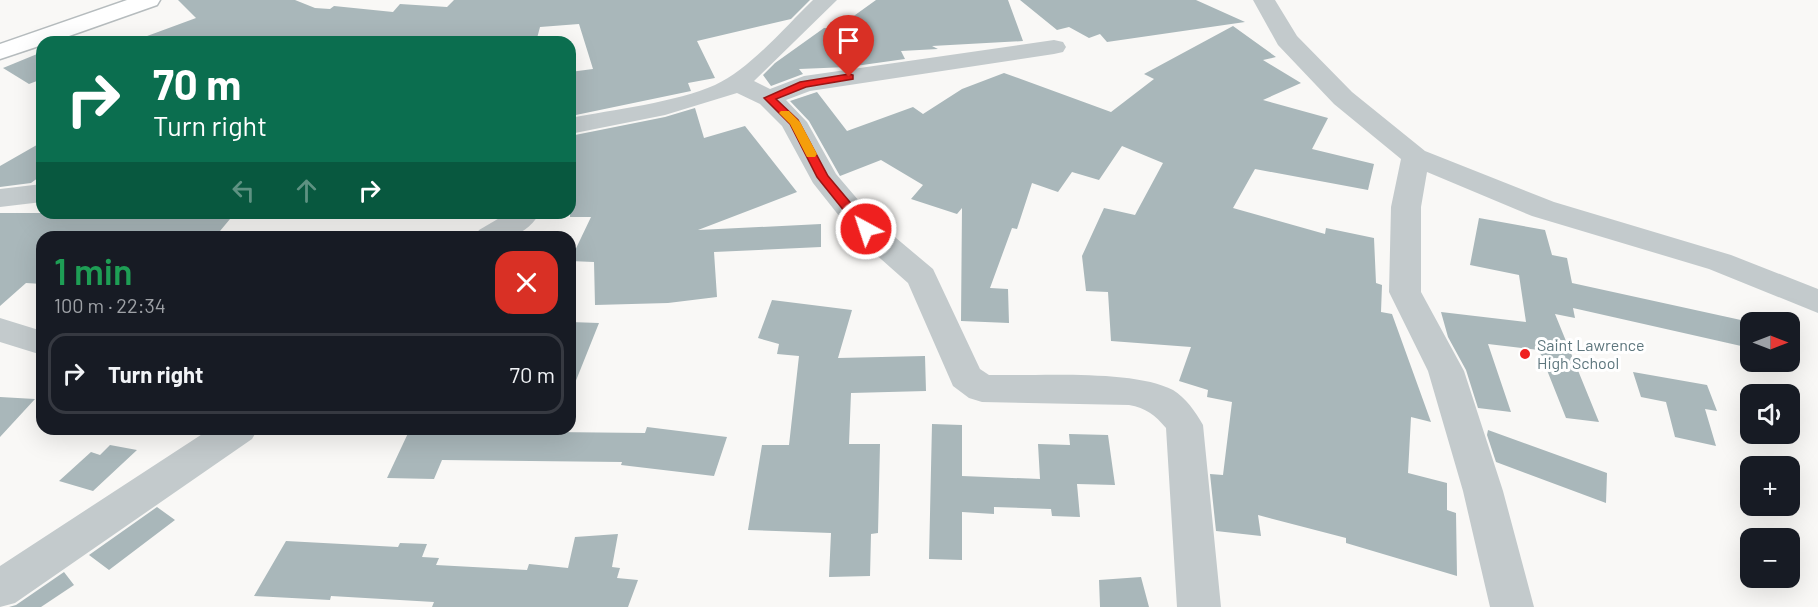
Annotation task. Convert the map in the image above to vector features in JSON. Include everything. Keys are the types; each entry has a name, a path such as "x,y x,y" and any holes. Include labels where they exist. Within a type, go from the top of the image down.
{"highway":[{"path":"46,36 149,0"},
{"path":"0,52 36,39"}],"street":[{"path":"576,125 665,106 724,90 752,71 826,0"},
{"path":"1264,0 1294,49 1343,98 1415,157 1544,209 1720,262 1779,284 1818,302"},
{"path":"769,98 804,84 1054,47"},
{"path":"735,82 769,98 794,122 823,177 866,229 922,277 966,377 982,388 1129,391 1153,395 1172,408 1184,425 1199,607"},
{"path":"1415,157 1406,207 1405,292 1446,371 1483,491 1512,607"},
{"path":"0,198 36,194"},
{"path":"500,231 519,219"},
{"path":"0,330 36,341"},
{"path":"0,589 230,435"}],"building":[{"path":"178,0 295,0 315,8 330,9 334,6 393,12 400,4 447,7 454,0 810,0 791,19 697,41 715,78 688,83 691,91 576,115 576,71 593,69 579,24 540,27 538,36 147,36 196,18"},
{"path":"876,0 1008,0 1023,41 932,46 938,49 901,51 905,59 848,67 799,69 803,74 771,86 763,75 775,63 824,28 837,28"},
{"path":"1020,0 1196,0 1245,22 1107,42 1100,34 1089,38 1069,27 1057,30"},
{"path":"1233,26 1276,57 1263,60 1301,83 1263,100 1328,118 1312,149 1374,164 1368,190 1255,169 1233,208 1325,234 1326,228 1374,238 1376,283 1382,285 1381,312 1392,314 1431,422 1411,417 1408,473 1447,483 1447,510 1456,513 1457,576 1346,543 1346,538 1258,515 1261,536 1216,531 1210,474 1223,475 1232,402 1207,397 1208,390 1179,381 1191,347 1111,341 1108,292 1086,291 1082,256 1104,208 1135,215 1163,163 1122,146 1099,180 1072,172 1058,192 1032,183 1017,229 1012,228 990,288 1008,289 1009,323 961,321 962,208 957,214 911,199 923,185 881,160 840,176 809,121 790,101 817,92 847,131 913,107 923,114 962,89 1004,73 1111,112 1154,79 1144,74"},
{"path":"36,54 36,81 29,84 3,68"},
{"path":"695,108 704,138 745,126 797,192 698,230 821,224 821,247 714,252 717,297 668,303 595,305 594,262 576,261 576,248 591,217 576,217 576,135 665,117"},
{"path":"36,145 36,179 31,183 0,187 0,166"},
{"path":"0,213 36,213 36,219 230,219 220,231 36,231 36,284 26,283 0,306"},
{"path":"1479,218 1545,230 1552,255 1567,258 1572,283 1740,320 1740,346 1573,308 1575,318 1555,314 1599,422 1566,418 1539,350 1488,344 1511,412 1478,408 1466,370 1448,337 1441,312 1526,322 1519,275 1470,265"},
{"path":"772,300 852,310 838,358 925,356 926,391 851,393 849,444 880,444 878,533 871,534 870,576 829,577 831,533 748,530 762,445 789,445 799,356 777,354 779,344 758,338"},
{"path":"576,322 599,323 576,380"},
{"path":"1633,372 1707,385 1717,411 1705,409 1716,446 1675,437 1666,402 1641,397"},
{"path":"0,397 35,399 0,437"},
{"path":"932,424 962,425 962,476 1040,479 1038,444 1070,445 1069,434 1108,435 1115,485 1077,484 1080,517 1052,516 1051,509 994,507 994,514 962,512 962,560 929,559"},
{"path":"647,427 727,437 714,476 621,465 622,462 442,460 434,479 387,478 407,435 645,433"},
{"path":"1488,430 1607,473 1606,503 1496,462 1487,435"},
{"path":"110,445 137,450 93,491 59,481 91,452 100,455"},
{"path":"157,507 175,520 109,570 89,555"},
{"path":"618,534 612,567 620,568 617,578 638,580 628,607 432,607 434,602 331,596 330,600 254,596 286,541 398,547 400,543 427,544 422,557 439,558 436,565 527,570 529,564 568,568 575,537"},
{"path":"64,572 74,585 41,607 9,607 16,605"},
{"path":"1141,577 1149,607 1100,607 1099,580"}],"slow traffic":[{"path":"785,113 794,122 811,154"}],"place":[{"name":"Saint Lawrence High School","path":"1525,354"}],"route":[{"path":"849,77 804,84 769,98 794,122 823,177 866,229"}]}
